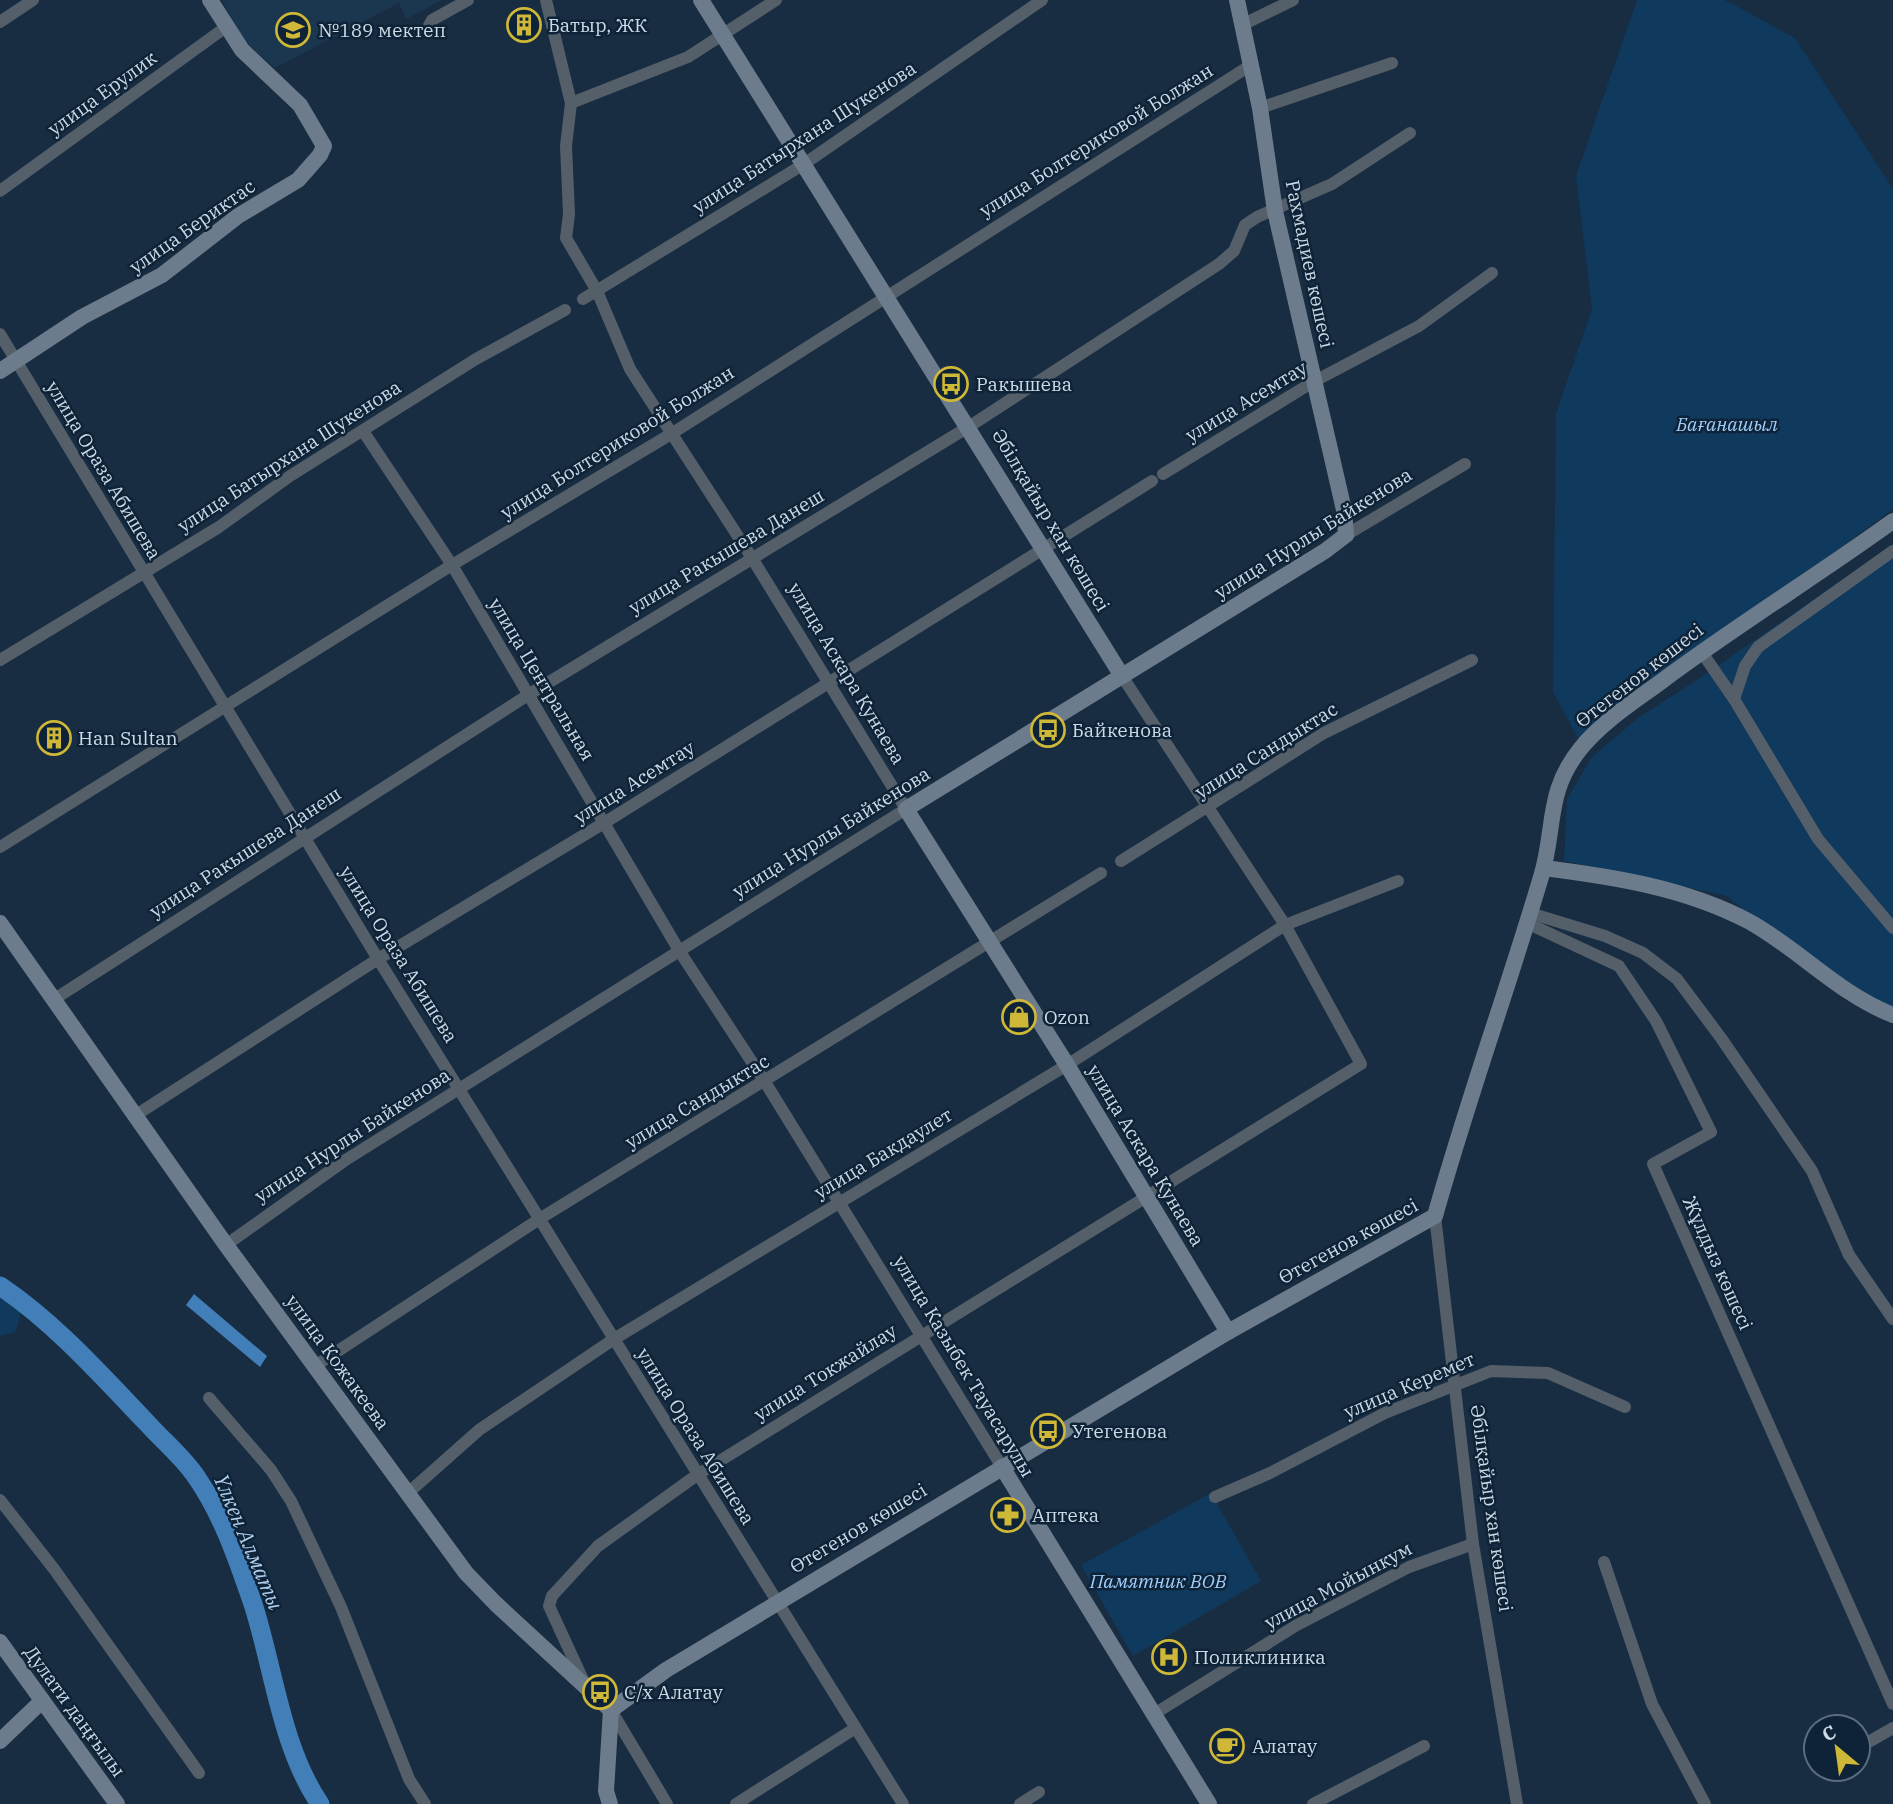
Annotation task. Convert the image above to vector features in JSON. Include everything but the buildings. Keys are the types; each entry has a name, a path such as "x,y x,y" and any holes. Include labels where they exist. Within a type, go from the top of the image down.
{"street":[{"path":"0,22 33,0"},
{"path":"210,0 226,27"},
{"path":"426,31 432,20 468,0"},
{"name":"улица Аскара Кунаева","path":"546,0 571,103 566,146 569,214 566,238 597,291 629,369 752,558 1067,1065 1228,1332"},
{"name":"Әбілқайыр хан көшесі","path":"701,0 970,426 1122,676 1286,925 1361,1064"},
{"path":"571,103 688,57 723,37 776,0"},
{"name":"улица Батырхана Шукенова","path":"583,299 804,164 1042,0"},
{"name":"Рахмадиев көшесі","path":"1237,0 1260,108 1275,211 1344,510 1346,535"},
{"path":"1242,25 1293,0"},
{"name":"улица Бериктас","path":"0,371 82,317 162,275 238,216 298,180 320,155 324,146 300,105 242,50 226,27"},
{"name":"улица Ерулик","path":"0,191 226,27"},
{"path":"1260,108 1392,63"},
{"name":"улица Болтериковой Болжан","path":"0,847 452,565 671,434 1251,65"},
{"name":"улица Ракышева Данеш","path":"53,1000 304,836 528,695 970,426 1219,264 1234,251 1245,225 1256,217 1332,184 1410,133"},
{"name":"улица Асемтау","path":"136,1115 378,959 604,823 1043,548 1313,382 1419,326 1492,273"},
{"name":"улица Батырхана Шукенова","path":"0,660 219,527 290,476 476,359 565,310"},
{"name":"улица Ораза Абишева","path":"0,334 378,959 903,1804"},
{"name":"улица Центральная","path":"363,431 452,565 680,952"},
{"name":"улица Нурлы Байкенова","path":"226,1245 344,1161 906,809 1325,551 1346,535 1465,464"},
{"name":"Өтегенов көшесі","path":"611,1710 666,1670 776,1602 1228,1332 1435,1216 1460,1127 1544,868 1553,804 1561,775 1582,746 1622,710 1701,651 1818,576 1893,521"},
{"path":"1734,699 1745,666 1758,647 1893,551"},
{"path":"1701,651 1734,699 1818,839 1893,928"},
{"name":"улица Сандыктас","path":"1121,861 1324,733 1472,660"},
{"path":"1544,868 1612,877 1689,895 1751,923 1866,1005 1893,1015"},
{"name":"улица Сандыктас","path":"315,1366 541,1218 1101,873"},
{"name":"улица Бакдаулет","path":"408,1493 479,1430 614,1339 1067,1065 1286,925 1398,881"},
{"path":"1528,918 1605,936 1643,953 1677,979 1812,1171 1849,1255 1893,1319"},
{"name":"Жұлдыз көшесі","path":"1528,918 1619,966 1656,1021 1711,1132 1653,1164 1893,1704"},
{"name":"улица Кожакеева","path":"0,923 226,1245 466,1573 611,1710 667,1804"},
{"name":"улица Казыбек Тауасарулы","path":"680,952 765,1082 1209,1804"},
{"name":"улица Токжайлау","path":"585,1684 576,1658 549,1606 552,1596 598,1546 697,1475 1361,1064"},
{"name":"Әбілқайыр хан көшесі","path":"1435,1216 1473,1544 1517,1804"},
{"name":"улица Керемет","path":"1215,1497 1270,1474 1385,1413 1491,1371 1548,1373 1625,1407"},
{"path":"209,1398 271,1470 291,1501 341,1607 409,1779 425,1804"},
{"path":"0,1500 54,1569 199,1773"},
{"name":"улица Мойынкум","path":"1154,1714 1297,1625 1409,1567 1473,1544"},
{"path":"1604,1562 1653,1704 1705,1804"},
{"name":"Дулати даңғылы","path":"0,1642 117,1804"},
{"path":"0,1741 42,1701"},
{"path":"610,1804 606,1791 611,1710"},
{"path":"1872,1740 1893,1728"},
{"path":"736,1804 854,1729"},
{"path":"1313,1804 1424,1746"},
{"path":"1020,1804 1039,1792"}],"shaded area":[{"name":"№189 мектеп","path":"222,0 442,0 406,19 399,3 275,68 243,40"},
{"path":"194,1294 267,1356 260,1367 186,1305"}],"green space":[{"name":"Бағанашыл","path":"1637,0 1725,0 1795,38 1893,189 1893,509 1701,651 1582,746 1553,692 1556,414 1592,309 1576,176"},
{"path":"1893,544 1893,1009 1821,973 1727,896 1564,861 1567,799 1592,757 1638,718"},
{"path":"0,1296 21,1312 16,1332 0,1336"},
{"name":"Памятник ВОВ","path":"1211,1493 1261,1581 1133,1656 1081,1565"}],"waterway":[{"name":"Үлкен Алматы","path":"0,1286 40,1316 77,1350 180,1457 206,1493 242,1571 287,1733 307,1782 320,1804"}],"place":[{"name":"Батыр, ЖК","path":"524,25"},
{"name":"№189 мектеп","path":"293,30"},
{"name":"Ракышева","path":"951,384"},
{"name":"Байкенова","path":"1048,730"},
{"name":"Han Sultan","path":"54,738"},
{"name":"Ozon","path":"1019,1017"},
{"name":"Утегенова","path":"1048,1431"},
{"name":"Аптека","path":"1008,1515"},
{"name":"Поликлиника","path":"1169,1657"},
{"name":"С/х Алатау","path":"600,1692"},
{"name":"Алатау","path":"1227,1746"}]}
